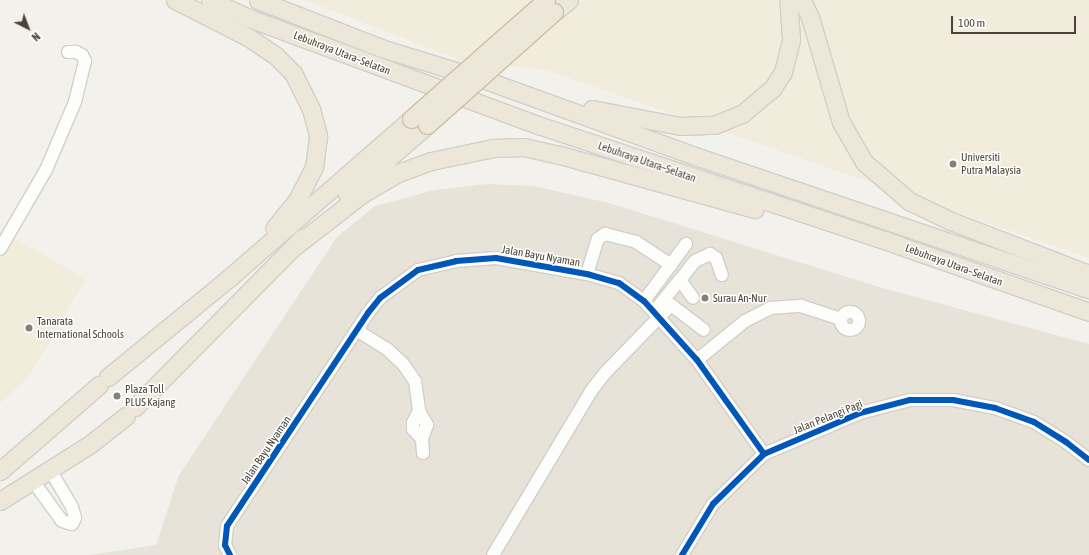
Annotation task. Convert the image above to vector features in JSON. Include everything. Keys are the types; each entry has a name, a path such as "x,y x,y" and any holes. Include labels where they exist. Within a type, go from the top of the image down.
{"highway":[{"path":"175,0 248,37 275,55 292,73 303,90 311,109 318,136 314,167 297,200 230,277"},
{"name":"Lebuhraya Utara–Selatan","path":"210,0 246,17 541,126 898,245 1089,312"},
{"name":"Lebuhraya Utara–Selatan","path":"258,0 381,48 552,104 701,158 1089,289"},
{"path":"0,471 104,381 230,277 411,119 550,6 568,0"},
{"path":"552,104 680,126 702,126 725,121 759,102 772,89 783,72 791,38 788,0"},
{"path":"802,0 810,17 841,122 864,162 909,201 951,221 1089,274"},
{"path":"0,500 89,445 130,411 295,246 324,214 427,125 550,6"},
{"path":"295,246 362,194 398,173 431,161 464,153 524,147 898,245"}],"street":[{"path":"0,249 46,170 75,102 85,61 76,52 68,52"},
{"path":"587,274 598,239 605,234 636,242 671,265"},
{"path":"644,301 686,244"},
{"path":"493,555 591,391 656,314 668,302 680,280 695,261 710,254 716,258 722,275"},
{"name":"Jalan Bayu Nyaman","path":"230,555 225,545 227,526 380,298 418,270 448,263 496,258 587,274 619,283 644,301 698,360 764,454"},
{"path":"680,280 693,298"},
{"path":"668,302 704,330"},
{"path":"698,360 745,321 770,308 801,306 841,320"},
{"path":"358,330 380,344 403,364 417,387 419,411 413,422 413,429 422,439 423,453"},
{"name":"Jalan Pelangi Pagi","path":"682,555 714,504 764,454 860,413 910,400 953,400 995,408 1034,422 1066,442 1089,460"},
{"path":"33,481 62,521 72,524 75,518 72,507 50,470"}],"shaded area":[{"name":"Universiti Putra Malaysia","path":"305,0 1089,0 1089,258 546,70 462,61"},
{"path":"487,184 534,186 609,203 879,287 1089,344 1089,555 90,555 156,545 179,475 337,237 375,206 435,190"},
{"name":"Tanarata International Schools","path":"0,230 86,279 29,376 0,403"}],"cycle path":[{"path":"230,555 225,545 227,526 368,313 380,298 418,270 456,261 496,258 587,274 619,283 644,301 697,360 764,454"},
{"path":"682,555 713,504 764,454 860,413 910,400 953,400 995,408 1034,422 1066,442 1089,460"}],"place":[{"name":"Universiti Putra Malaysia","path":"953,164"},
{"name":"Surau An-Nur","path":"705,298"},
{"name":"Tanarata International Schools","path":"29,328"},
{"name":"Plaza Toll PLUS Kajang","path":"117,396"}]}
